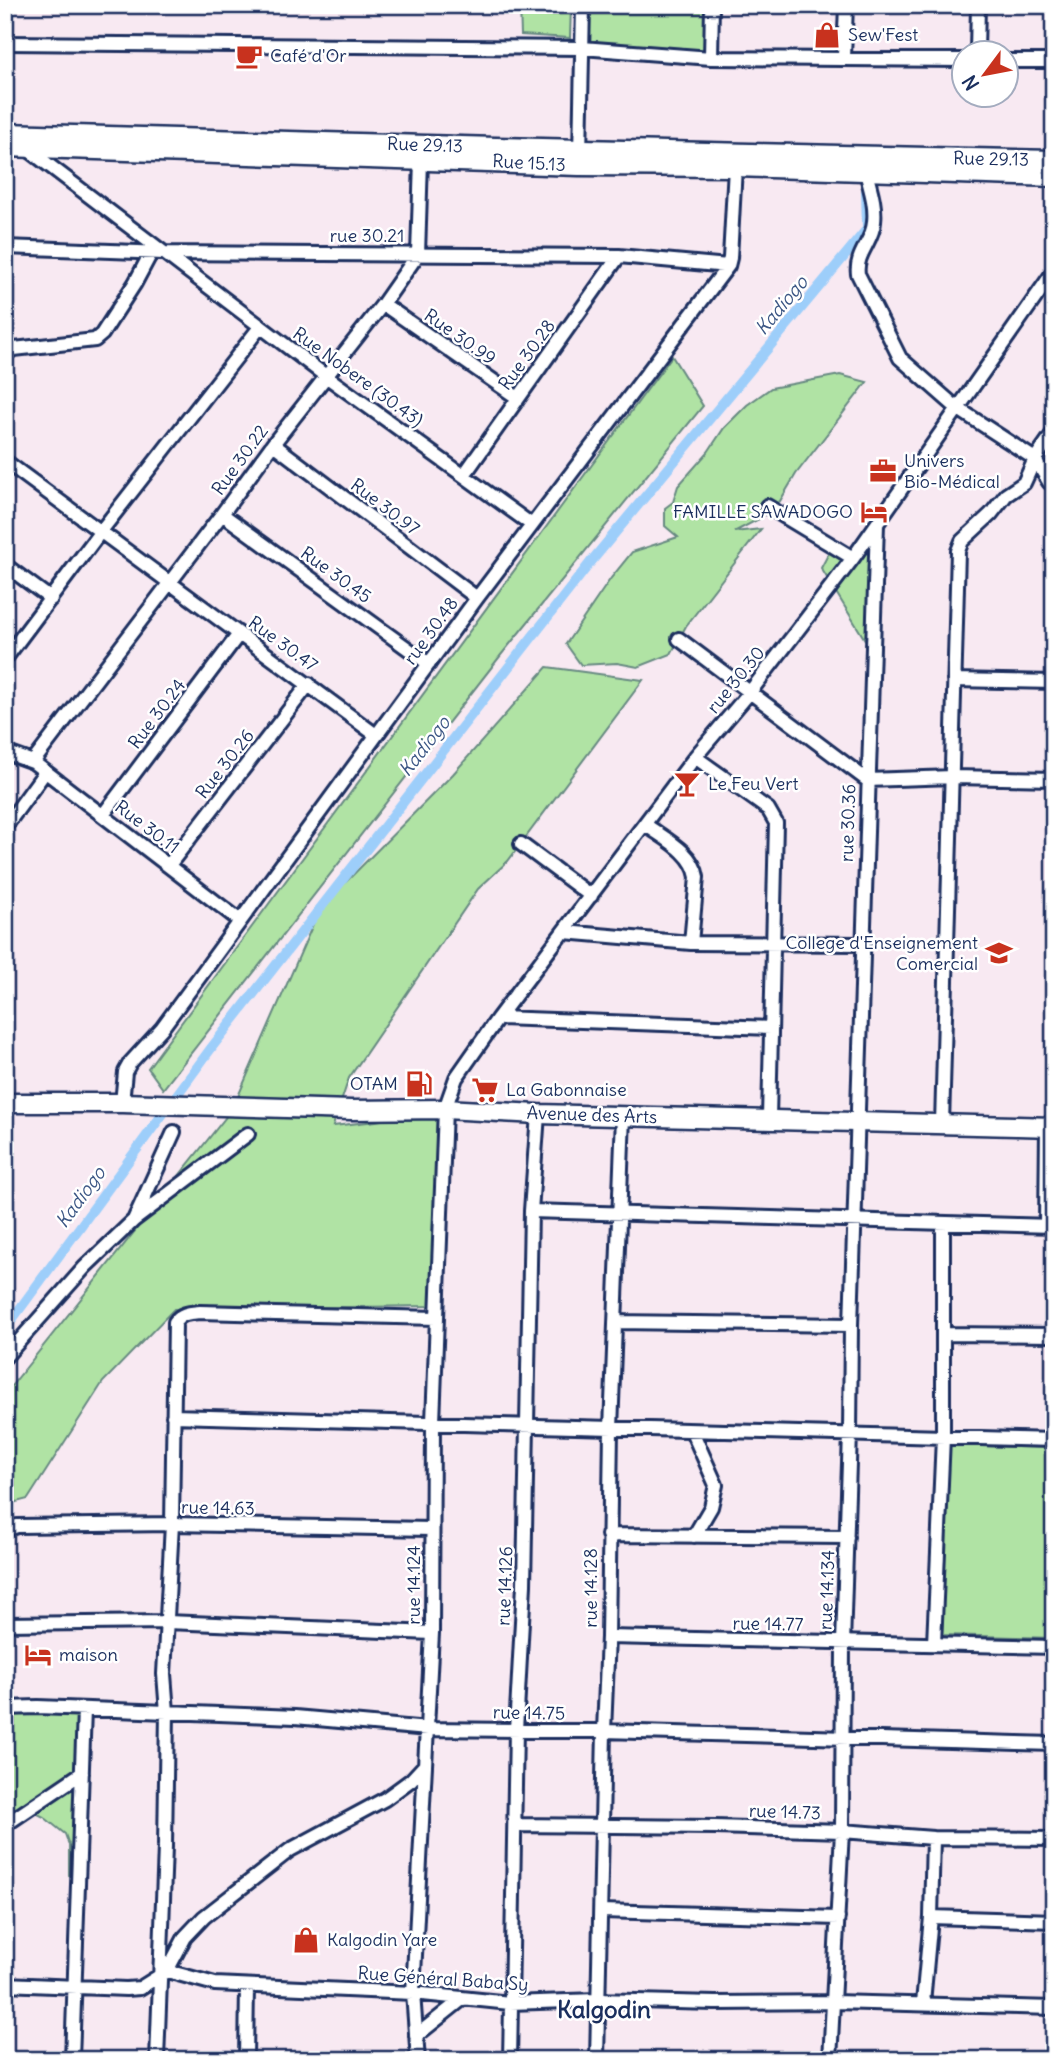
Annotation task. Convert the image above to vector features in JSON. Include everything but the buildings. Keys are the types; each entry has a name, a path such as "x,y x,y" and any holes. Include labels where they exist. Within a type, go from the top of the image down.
{"main road":[{"name":"Rue 29.13","path":"5,133 580,157 1054,160"},
{"name":"Rue 15.13","path":"5,147 421,160 580,157 735,167 1054,177"},
{"name":"Avenue des Arts","path":"5,1103 122,1103 351,1110 444,1109 538,1114 1050,1127"}],"street":[{"path":"580,157 583,5"},
{"path":"711,58 712,5"},
{"path":"844,57 846,5"},
{"path":"977,38 978,5"},
{"path":"5,43 582,48 711,58 950,60"},
{"path":"1020,61 1054,61"},
{"name":"Rue Nobere (30.43)","path":"25,147 158,253 533,525"},
{"path":"418,254 421,160"},
{"path":"728,266 735,167"},
{"path":"866,172 874,202 874,221 857,265 858,274 900,358 957,408 1035,459 1049,482 1054,484"},
{"name":"rue 30.21","path":"5,247 158,253 619,256 728,266"},
{"path":"5,354 14,349 95,340 102,334 158,253"},
{"name":"Rue 30.22","path":"33,762 273,444 383,304 418,254"},
{"name":"Rue 30.28","path":"464,475 619,256"},
{"name":"rue 30.48","path":"122,1103 125,1072 130,1063 162,1028 477,598 728,266"},
{"name":"rue 30.30","path":"444,1109 456,1078 498,1018 695,757 853,558 1054,271"},
{"name":"Rue 30.99","path":"383,304 518,398"},
{"path":"5,659 260,327"},
{"path":"942,1124 958,551 962,541 991,514 1006,495 1024,482 1035,459 1054,432"},
{"name":"Rue 30.97","path":"273,444 477,598"},
{"name":"Rue 30.47","path":"5,461 376,735"},
{"path":"767,506 853,558"},
{"name":"Rue 30.45","path":"222,514 429,664"},
{"name":"rue 30.36","path":"859,1122 867,780 877,524"},
{"path":"5,565 51,599"},
{"name":"Rue 30.24","path":"103,815 239,634"},
{"path":"679,639 867,780 953,777 1054,779"},
{"path":"954,680 1054,682"},
{"name":"Rue 30.26","path":"169,865 309,684"},
{"path":"5,752 33,762"},
{"path":"695,757 768,809 776,823 769,1118"},
{"name":"Rue 30.11","path":"33,762 239,920"},
{"path":"5,827 45,772"},
{"path":"646,825 690,858 695,867 691,943"},
{"path":"521,844 591,896"},
{"path":"564,932 691,943 863,944"},
{"path":"498,1018 771,1028"},
{"name":"rue 14.124","path":"418,2060 413,1993 432,1633 433,1422 444,1109"},
{"name":"rue 14.126","path":"510,2060 516,1730 524,1585 531,1211 538,1114"},
{"name":"rue 14.128","path":"597,2060 608,1637 608,1535 623,1116"},
{"name":"rue 14.134","path":"830,2060 842,1831 843,1644 859,1122"},
{"path":"531,1211 620,1216 1050,1226 1050,1127"},
{"path":"134,1220 174,1132"},
{"path":"5,1357 85,1267 134,1220 248,1134"},
{"path":"934,1644 943,1437 943,1224"},
{"path":"157,2060 163,1973 167,1712 164,1674 172,1524 175,1322 185,1314 200,1312 436,1318"},
{"path":"615,1322 851,1325"},
{"path":"944,1334 1054,1335"},
{"path":"173,1416 1054,1440"},
{"path":"692,1431 716,1485 710,1507 694,1536"},
{"name":"rue 14.63","path":"5,1530 17,1525 172,1524 431,1528"},
{"path":"608,1535 847,1537"},
{"path":"5,1623 167,1622 432,1633"},
{"name":"rue 14.77","path":"608,1637 1054,1647"},
{"name":"rue 14.75","path":"5,1708 337,1720 428,1729 604,1731 1054,1744"},
{"path":"72,2060 84,1709"},
{"path":"5,1984 127,1990 140,1987 163,1973 185,1937 204,1917 290,1850 386,1799 424,1766"},
{"path":"5,1825 82,1773"},
{"name":"rue 14.73","path":"515,1825 842,1831 933,1838 1054,1839"},
{"path":"923,2003 931,1917 933,1838"},
{"path":"601,1911 838,1918"},
{"path":"931,1917 1054,1921"},
{"name":"Rue Général Baba Sy","path":"163,1973 215,1984 413,1993 460,2000 510,2003 597,2000 834,2002 1054,2008"},
{"path":"246,2060 247,1986"},
{"path":"416,2036 460,2000"}],"green space":[{"path":"520,5 571,5 570,38 521,35"},
{"path":"586,5 712,5 711,56 586,45"},
{"path":"672,356 703,406 501,655 163,1089 148,1068"},
{"path":"840,375 867,382 796,474 780,501 759,519 734,532 761,529 686,626 671,654 638,667 617,663 581,665 566,644 632,552 678,537 665,526 665,508 673,502 678,486 708,452 724,428 747,405 771,388"},
{"path":"873,538 867,643 821,568 832,547 854,564"},
{"path":"547,667 643,680 508,861 478,889 349,1078 333,1126 437,1110 432,1306 174,1309 103,1382 28,1499 5,1505 5,1394 233,1108 320,908 453,774"},
{"path":"947,1445 1054,1448 1054,1638 942,1635"},
{"path":"82,1709 74,1877 69,1875 69,1845 65,1834 44,1817 28,1809 5,1824 5,1711"}],"waterway":[{"name":"Kadiogo","path":"5,1329 212,1047 590,563 867,229 866,191"}],"place":[{"name":"Sew'Fest","path":"827,35"},
{"name":"Café d'Or","path":"249,56"},
{"name":"Univers Bio-Médical","path":"883,471"},
{"name":"FAMILLE SAWADOGO","path":"874,512"},
{"name":"Le Feu Vert","path":"687,784"},
{"name":"College d'Enseignement Comercial","path":"999,953"},
{"name":"OTAM","path":"419,1084"},
{"name":"La Gabonnaise","path":"485,1090"},
{"name":"maison","path":"38,1655"},
{"name":"Kalgodin Yare","path":"306,1940"}],"district":[{"name":"Kalgodin","path":"604,2010"}]}
